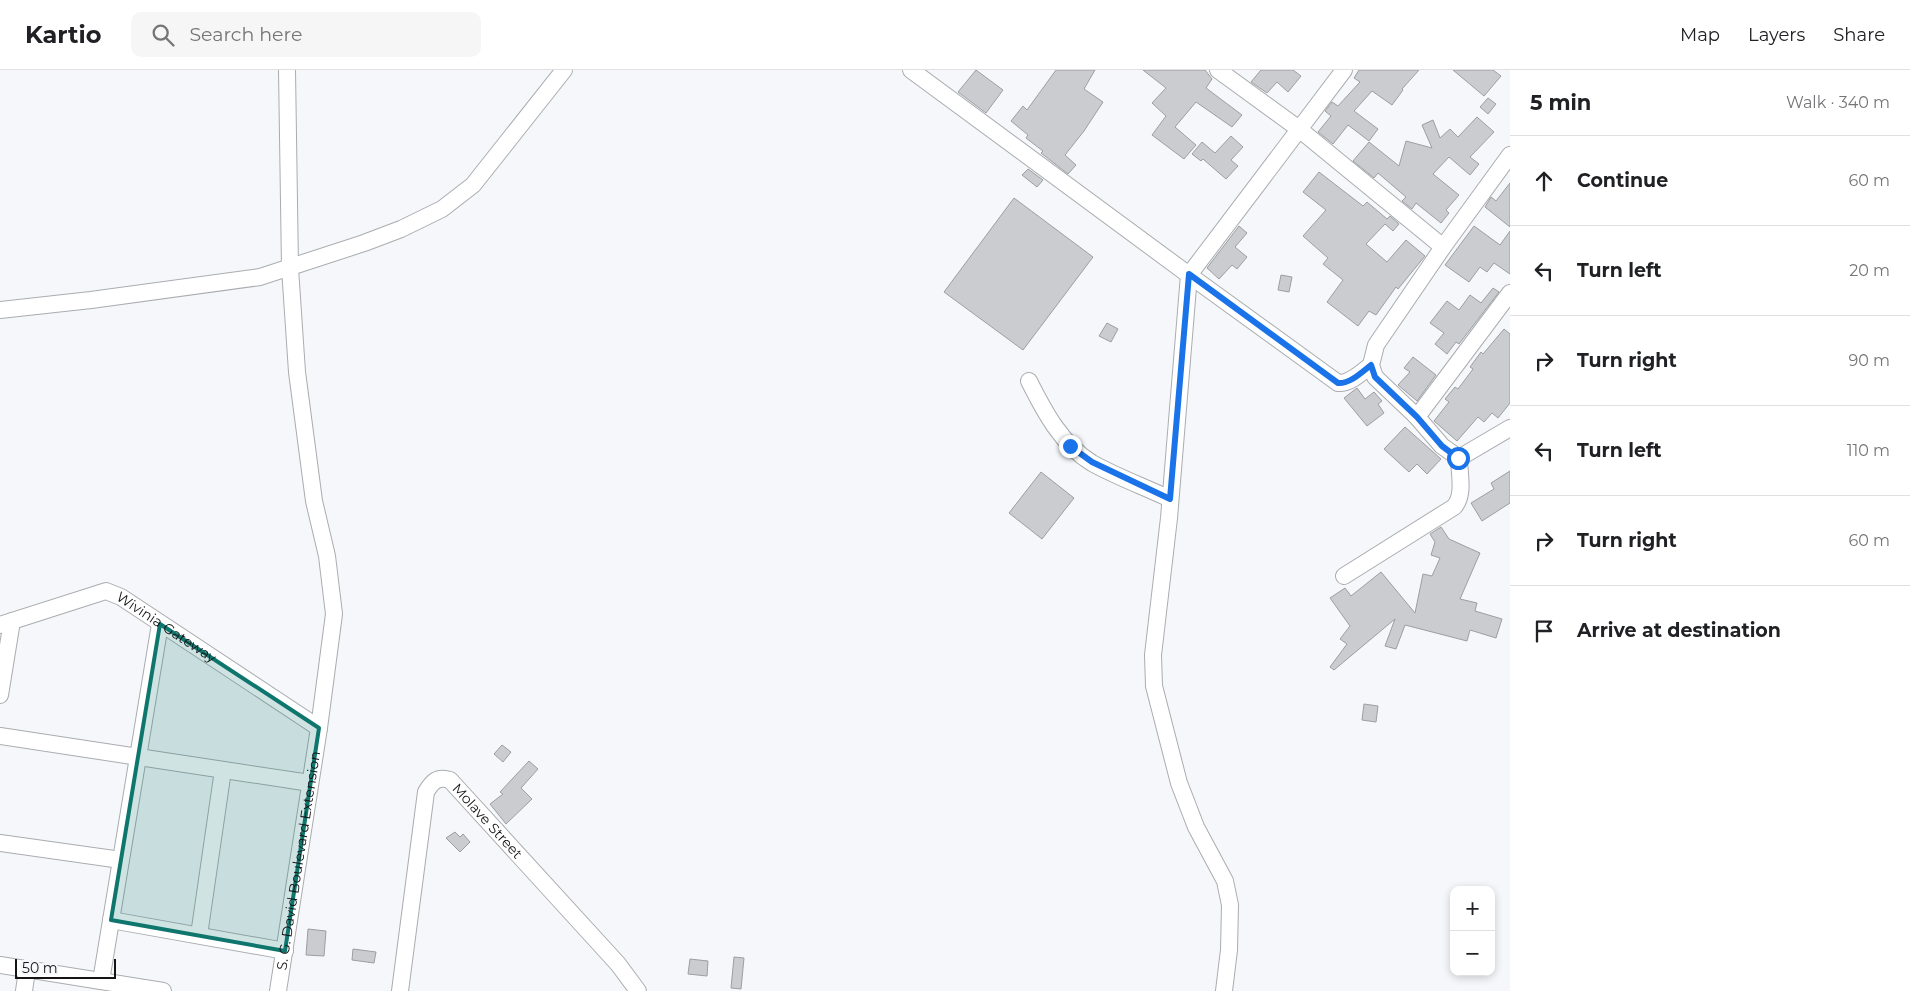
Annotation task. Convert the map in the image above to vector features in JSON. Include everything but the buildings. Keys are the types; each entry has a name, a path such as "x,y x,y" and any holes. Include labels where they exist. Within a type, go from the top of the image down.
{"street":[{"name":"S. G. David Boulevard Extension","path":"278,991 319,728 334,614 327,556 314,501 298,382 290,268 287,70"},
{"path":"0,310 250,279 290,268 401,229 450,204 473,185 564,70"},
{"path":"911,70 1338,383 1343,384 1371,365"},
{"path":"1218,70 1299,129 1443,247"},
{"path":"1224,991 1229,950 1230,904 1225,880 1196,828 1179,783 1154,686 1153,655 1170,499 1189,274 1344,70"},
{"path":"1458,458 1442,446 1417,417 1375,377 1371,365 1376,345 1443,247 1510,155"},
{"path":"1417,417 1510,293"},
{"path":"1029,381 1044,411 1070,446 1092,462 1170,499"},
{"path":"1458,458 1510,428"},
{"path":"1344,576 1459,502 1458,458"},
{"name":"Wivinia Gateway","path":"6,623 106,591 121,597 319,728"},
{"path":"0,695 6,623"},
{"path":"101,981 160,624"},
{"path":"0,736 310,783"},
{"path":"199,935 223,770"},
{"name":"Molave Street","path":"400,991 426,792 432,783 444,778 450,780 618,964 638,991"},
{"path":"0,844 121,860"},
{"path":"111,920 285,950"},
{"path":"0,965 163,991"},
{"path":"24,991 27,970"}],"highlighted area":[{"path":"160,624 319,728 285,951 111,920"}],"route":[{"path":"1070,446 1092,462 1170,499 1189,274 1338,383 1343,384 1354,378 1371,365 1375,377 1417,417 1442,446 1458,458"}]}
